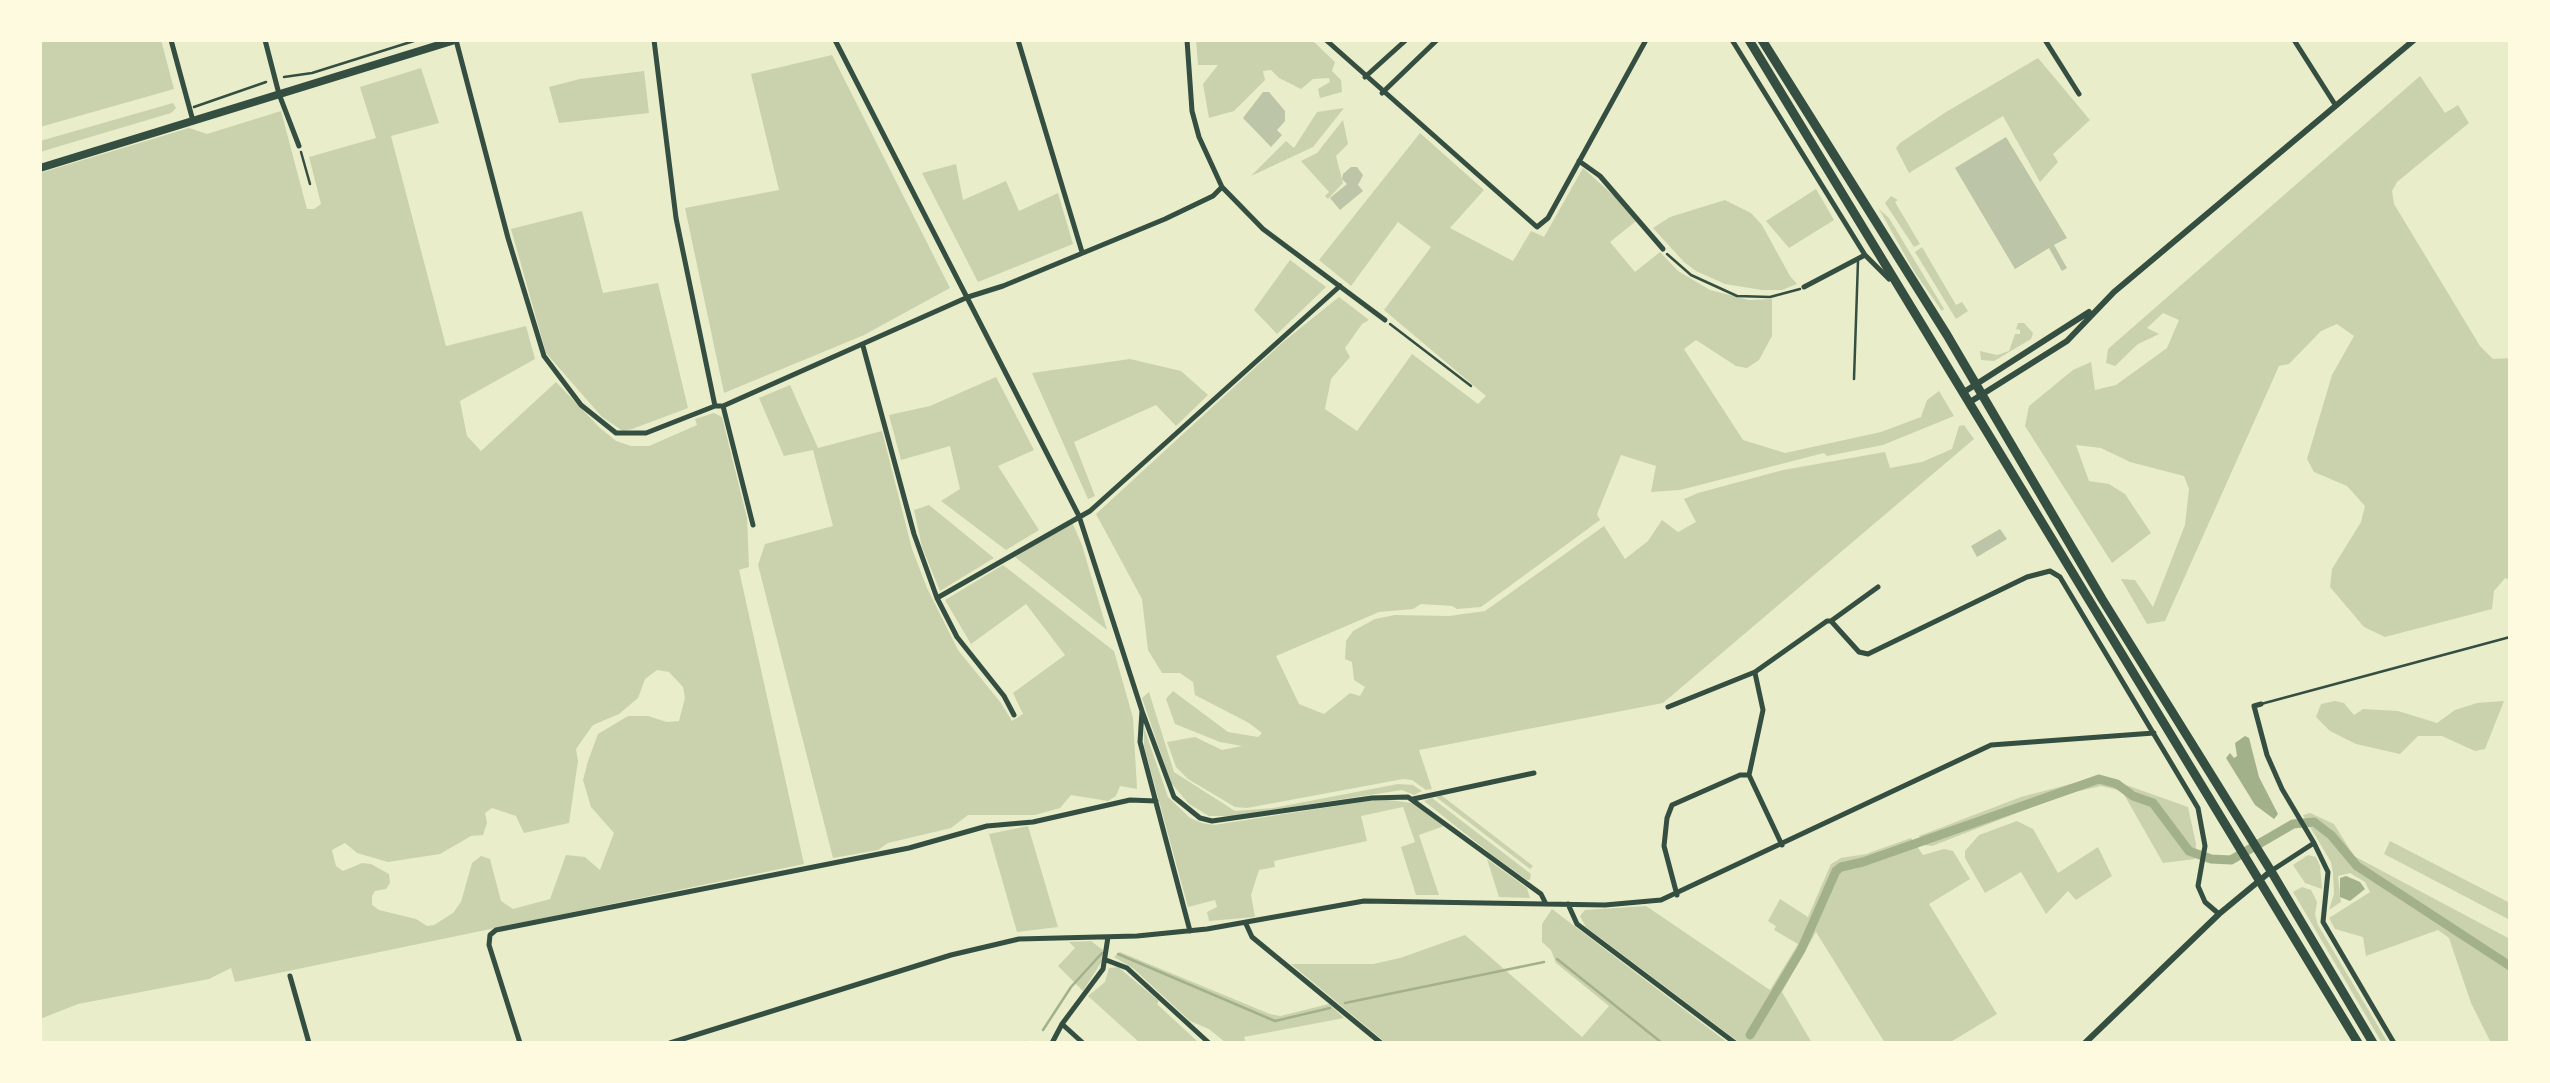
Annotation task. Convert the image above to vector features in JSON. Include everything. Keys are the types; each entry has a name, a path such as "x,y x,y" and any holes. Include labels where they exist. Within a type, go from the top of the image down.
{"main road":[{"path":"40,168 455,40"},
{"path":"1749,40 2358,1043"},
{"path":"1762,40 1980,389 2373,1043"}],"street":[{"path":"171,40 194,121"},
{"path":"266,40 299,146"},
{"path":"455,40 544,356 597,420 616,432 631,435 719,406 864,346 968,297 1004,286 1199,204 1222,187"},
{"path":"654,40 676,218 719,406 753,525"},
{"path":"836,40 1079,516 1169,790 1183,806 1212,822 1372,798 1413,799 1541,894 1546,904"},
{"path":"1018,40 1083,254"},
{"path":"1187,40 1192,111 1199,137 1222,187 1262,229 1385,320"},
{"path":"1326,40 1535,227 1548,218 1646,40"},
{"path":"1366,77 1406,40"},
{"path":"1382,92 1438,40"},
{"path":"1732,40 1865,255 1904,292"},
{"path":"2045,40 2079,94"},
{"path":"2294,40 2336,106"},
{"path":"1967,397 2067,341 2099,306 2414,40"},
{"path":"1579,161 1600,176 1663,249"},
{"path":"1804,287 1865,255"},
{"path":"937,598 1090,512 1340,286"},
{"path":"864,346 914,534 937,598 957,637 1004,696 1014,715"},
{"path":"1831,621 1859,652 1868,654 2027,577 2046,571 2060,577 2198,808 2205,846 2198,886 2200,894 2219,914"},
{"path":"1668,707 1755,672 1878,587"},
{"path":"1755,672 1763,710 1749,776 1782,846"},
{"path":"2258,705 2269,760 2328,872 2323,922 2394,1043"},
{"path":"1142,711 1140,742 1190,931"},
{"path":"670,1043 951,955 1019,939 1190,931 1364,901 1653,902 1677,895 1991,745 2154,733"},
{"path":"1413,799 1534,773"},
{"path":"1677,895 1664,846 1666,818 1672,806 1740,775 1749,776"},
{"path":"520,1043 489,945 490,935 496,930 909,848 987,826 1033,822 1130,800 1156,800"},
{"path":"2085,1043 2219,914 2258,880 2314,843"},
{"path":"1568,904 1577,924 1734,1043"},
{"path":"1246,924 1252,936 1381,1043"},
{"path":"1052,1043 1106,960 1108,937"},
{"path":"1106,960 1127,968 1208,1043"},
{"path":"290,976 309,1043"},
{"path":"1062,1024 1083,1043"}],"lane":[{"path":"1854,379 1857,260"},
{"path":"2258,705 2510,637"}],"path":[{"path":"190,108 275,79 312,73 416,40"},
{"path":"299,146 310,184"},
{"path":"1663,249 1692,276 1737,296 1770,297 1804,287"},
{"path":"1385,320 1470,386"}],"shaded area":[{"path":"40,40 161,40 174,89 40,127"},
{"path":"1196,40 1312,40 1335,62 1332,71 1341,80 1342,92 1320,98 1318,89 1330,82 1329,78 1313,79 1301,89 1271,70 1263,71 1265,80 1234,111 1209,118 1203,84 1218,65 1198,65"},
{"path":"832,55 950,288 864,335 724,393 685,208 779,190 751,74"},
{"path":"2038,58 2090,120 2053,154 2058,162 2040,182 2003,116 1909,173 1896,148 1900,143"},
{"path":"421,68 439,123 391,136 446,346 526,326 535,359 460,401 467,436 481,451 556,382 600,428 616,441 631,446 649,446 697,425 695,419 714,413 722,417 747,518 749,567 739,570 804,864 235,982 231,968 209,979 78,1004 40,1019 40,173 189,128 207,134 281,111 307,209 314,209 321,204 309,157 376,138 360,87","holes":["657,670 669,672 683,687 685,698 679,721 628,716 598,734 588,761 583,780 591,807 614,833 600,870 585,857 566,855 550,899 513,909 501,901 490,859 481,856 472,863 461,902 453,913 427,926 372,905 375,891 386,889 390,883 389,874 371,864 362,863 343,871 336,866 332,850 345,843 357,853 388,862 440,854 471,836 483,835 485,813 492,808 516,816 524,833 569,823 578,761 576,749 593,725 619,714 638,698 645,679"]},
{"path":"644,71 649,113 559,123 549,87"},
{"path":"2420,76 2445,113 2458,105 2469,123 2397,182 2392,191 2394,204 2480,346 2493,359 2510,358 2510,580 2505,578 2494,591 2492,609 2385,637 2364,627 2330,587 2332,569 2361,522 2365,506 2347,486 2314,472 2307,459 2332,375 2354,336 2337,324 2321,331 2289,364 2279,366 2165,621 2147,624 2121,579 2135,580 2153,607 2185,525 2189,489 2184,476 2130,462 2101,448 2076,445 2089,481 2109,484 2125,494 2151,533 2112,563 2025,426 2029,406 2073,370 2091,362 2095,390 2116,385 2167,348 2179,320 2163,313 2147,328 2159,334 2138,344 2115,366 2106,363 2108,349"},
{"path":"173,103 176,108 171,113 40,152 40,141"},
{"path":"1344,108 1313,147 1251,176 1286,141 1294,148 1317,112"},
{"path":"1343,120 1348,144 1336,156 1343,183 1328,199 1325,196 1329,192 1301,161 1317,153"},
{"path":"1420,133 1484,190 1450,228 1513,261 1531,231 1544,237 1583,168 1636,221 1610,242 1635,272 1660,252 1678,271 1710,290 1749,300 1772,299 1772,336 1759,360 1747,368 1736,366 1696,340 1684,349 1743,440 1785,453 1881,432 1921,417 1927,400 1939,391 1954,416 1883,445 1827,456 1824,453 1680,490 1651,492 1656,466 1621,455 1597,514 1600,520 1481,607 1457,609 1421,604 1413,609 1379,612 1276,656 1299,704 1324,714 1350,693 1360,696 1365,687 1354,680 1352,662 1345,659 1346,641 1353,631 1375,619 1395,615 1449,616 1485,611 1604,526 1625,559 1648,541 1662,520 1678,532 1696,522 1684,499 1698,493 1783,470 1885,452 1890,468 1922,462 1952,449 1959,426 1964,425 1974,439 1663,703 1419,750 1432,789 1403,779 1235,807 1188,779 1176,767 1167,742 1195,737 1222,750 1242,746 1220,742 1175,724 1166,699 1173,691 1228,732 1258,737 1262,733 1195,695 1193,682 1180,673 1162,673 1148,650 1142,599 1096,514 1283,342 1339,297 1369,320 1345,348 1350,357 1331,379 1325,409 1357,431 1412,354 1478,404 1486,396 1384,310 1431,247 1398,222 1351,286 1319,260"},
{"path":"956,164 963,200 1006,181 1019,211 1058,193 1073,244 978,282 922,173"},
{"path":"1816,189 1834,220 1789,248 1766,221"},
{"path":"1891,196 1898,200 1895,202 1920,244 1914,247 1885,203"},
{"path":"1725,200 1751,213 1762,225 1797,284 1782,290 1762,290 1725,284 1684,262 1653,228 1670,217"},
{"path":"1879,209 1889,218 1942,311 1915,273"},
{"path":"582,211 603,293 658,283 688,408 623,431 602,417 546,353 511,229"},
{"path":"1922,247 1956,305 1962,302 1968,311 1956,319 1915,252"},
{"path":"1290,260 1326,287 1277,334 1254,310"},
{"path":"2018,323 2024,323 2033,333 2031,339 1994,361 1981,360 1980,351 1997,355 2009,351 2015,334 2020,334 2016,329"},
{"path":"1130,359 1181,371 1208,395 1176,426 1156,405 1074,442 1095,496 1088,499 1032,373"},
{"path":"996,377 1034,450 998,466 1039,530 1006,550 941,501 960,489 950,446 901,460 889,415 930,406"},
{"path":"790,385 818,448 882,431 912,549 927,588 958,650 1012,721 1023,714 1013,693 1065,655 1026,604 971,644 945,600 1003,565 1114,651 1133,718 1137,789 1120,786 1116,796 1108,801 1071,795 1060,808 1035,815 968,815 951,828 888,843 878,850 833,858 758,565 765,544 833,526 813,450 784,456 759,398"},
{"path":"929,505 994,558 940,591 922,547 914,510"},
{"path":"1072,522 1082,545 1107,630 1015,557"},
{"path":"1149,692 1174,772 1235,811 1273,808 1398,784 1413,785 1422,791 1414,795 1402,790 1233,816 1209,816 1189,804 1171,783 1142,698"},
{"path":"2504,701 2485,749 2475,751 2442,736 2418,736 2400,754 2356,744 2330,731 2316,717 2321,704 2344,703 2354,715 2363,709 2398,711 2437,723 2455,710"},
{"path":"1144,728 1168,797 1190,818 1202,823 1214,825 1381,799 1412,803 1444,826 1419,835 1439,895 1416,895 1401,847 1415,842 1403,807 1361,816 1367,841 1274,861 1275,867 1259,870 1251,895 1255,917 1209,921 1207,912 1217,907 1215,900 1188,907 1144,746"},
{"path":"2245,736 2249,738 2259,777 2278,814 2274,819 2255,805 2226,758 2230,753 2234,758 2237,756 2235,743"},
{"path":"2101,776 2188,807 2195,859 2163,863 2122,791 2101,786 2066,794 1932,846 1924,845 1919,836 2021,797"},
{"path":"1441,795 1533,866 1530,869 1436,797"},
{"path":"1432,798 1531,874 1530,880 1424,801"},
{"path":"2310,813 2334,824 2354,856 2510,939 2510,1043 2491,1043 2471,1003 2449,938 2438,930 2366,956 2363,937 2335,929 2329,918 2370,892 2365,882 2350,873 2338,876 2341,902 2329,910 2334,894 2331,862 2303,815"},
{"path":"2017,821 2033,829 2058,873 2098,847 2112,876 2076,900 2068,891 2046,914 2021,872 1985,893 1965,858 1965,851 1979,835"},
{"path":"1028,826 1058,927 1017,932 989,834"},
{"path":"1911,838 1923,855 1944,849 1953,851 1970,879 1929,904 1997,1014 1949,1043 1885,1043 1816,932 1782,992 1812,1043 1740,1043 1586,927 1580,916 1585,910 1646,906 1770,990 1798,944 1774,930 1776,926 1768,921 1780,899 1808,917 1831,864"},
{"path":"2390,841 2510,903 2510,920 2384,854"},
{"path":"2308,855 2316,857 2320,866 2322,889 2305,883 2293,865"},
{"path":"1487,859 1527,888 1530,898 1499,897"},
{"path":"2346,876 2365,889 2350,901 2340,897 2340,878"},
{"path":"2302,887 2311,890 2317,902 2318,925 2388,1043 2382,1043 2293,892"},
{"path":"1552,909 1728,1043 1386,1043 1291,964 1373,964 1465,935 1582,1037 1609,1006 1556,963 1551,950 1542,942 1542,924"},
{"path":"1091,941 1103,950 1104,958 1083,991 1058,966 1075,948 1069,942"},
{"path":"1120,952 1270,1014 1280,1016 1329,1004 1344,1018 1244,1037 1246,1043 1226,1043 1209,1029 1190,1021 1134,969 1114,957"},
{"path":"1118,967 1159,1001 1157,1004 1197,1041 1140,1043 1088,996 1105,982 1109,968"}],"building":[{"path":"1263,92 1269,92 1285,111 1285,121 1277,130 1282,135 1271,147 1243,118"},
{"path":"2006,137 2067,238 2054,245 2067,268 2062,271 2049,248 2015,269 1955,168"},
{"path":"1357,167 1363,175 1358,185 1363,191 1340,210 1330,198 1347,184 1343,174"},
{"path":"2000,529 2007,539 1977,557 1971,546"}],"waterway":[{"path":"1750,1035 1801,950 1841,867 2099,779 2153,803 2189,851 2211,859 2231,860 2293,824 2314,822 2331,835 2357,866 2510,966"},
{"path":"1043,1030 1071,987 1102,953"},
{"path":"1118,954 1275,1021 1330,1008"},
{"path":"1557,959 1662,1043"},
{"path":"1345,1003 1544,962"}]}
